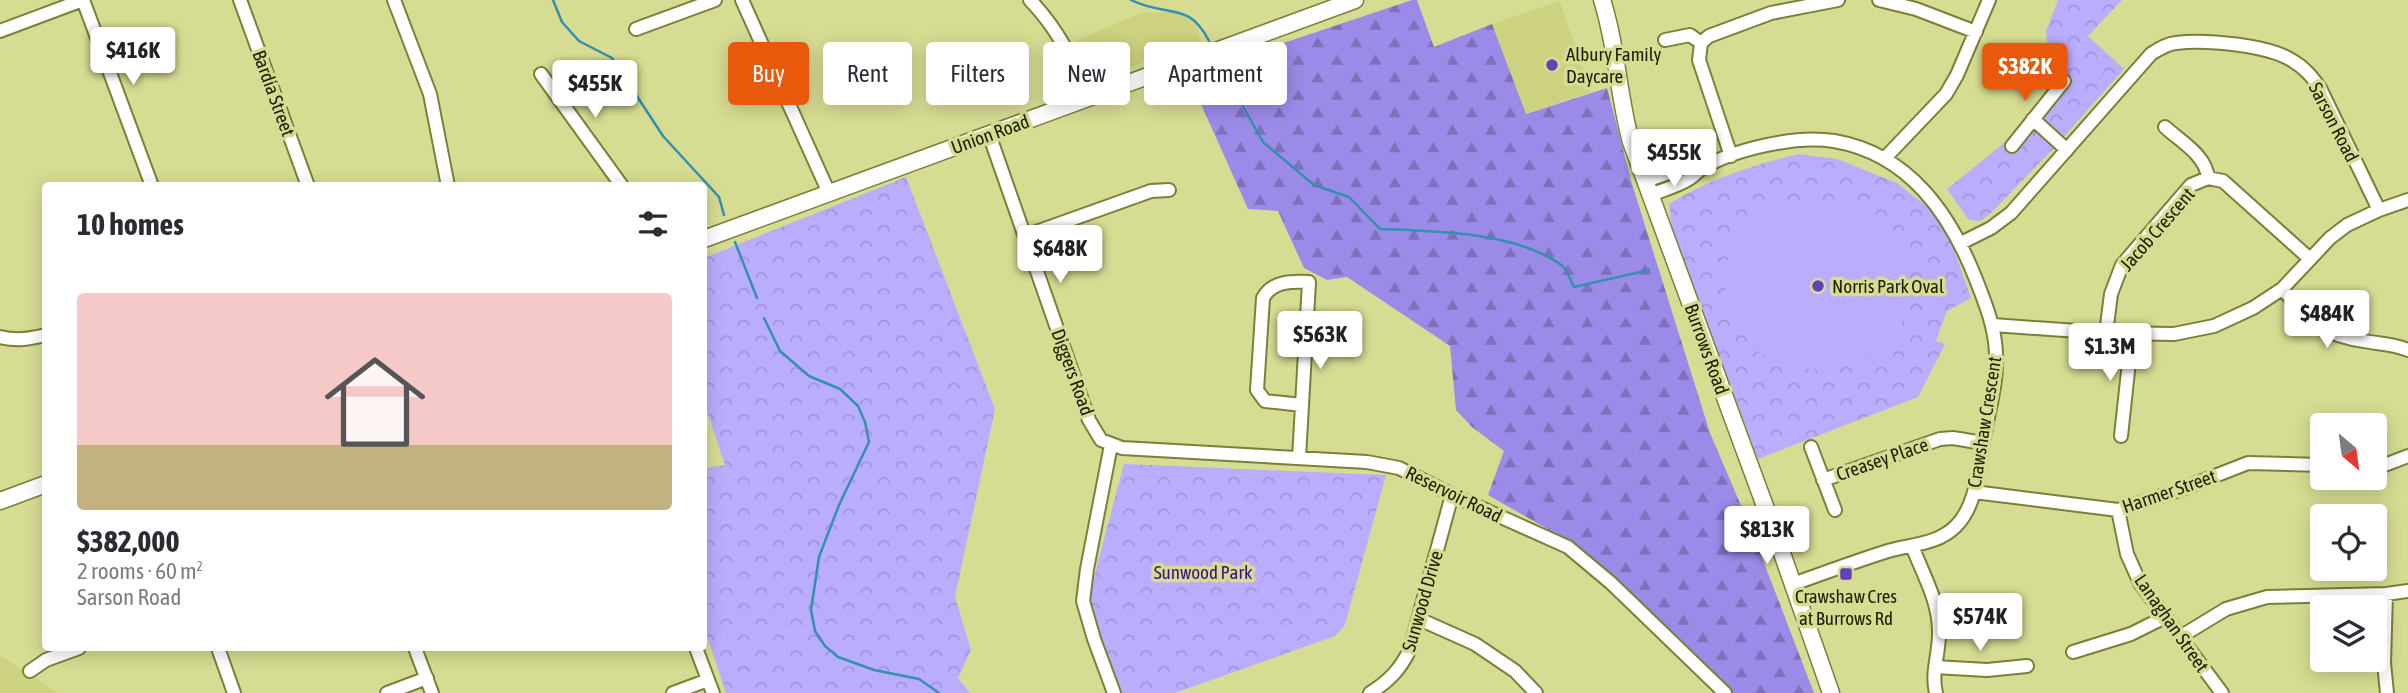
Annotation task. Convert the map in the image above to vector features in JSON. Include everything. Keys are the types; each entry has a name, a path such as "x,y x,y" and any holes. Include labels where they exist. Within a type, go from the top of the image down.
{"main road":[{"name":"Union Road","path":"1130,83 1355,0"},
{"name":"Burrows Road","path":"1602,0 1613,46 1625,120 1830,693"},
{"name":"Union Road","path":"707,238 1069,105"},
{"path":"0,501 42,485"}],"street":[{"path":"0,31 83,0 151,182"},
{"name":"Bardia Street","path":"240,0 307,182"},
{"path":"394,0 430,94 446,182"},
{"path":"636,29 716,0"},
{"path":"743,0 829,193"},
{"path":"1030,0 1044,14 1062,42"},
{"path":"1731,156 1699,60 1701,43 1709,36 1771,13 1838,0"},
{"path":"1879,0 1916,9 1976,32"},
{"path":"1885,158 1946,94 1989,0"},
{"path":"1665,40 1690,35 1701,43"},
{"name":"Sarson Road","path":"1961,243 1991,228 2011,213 2151,54 2175,43 2265,49 2292,60 2307,71 2320,88 2379,210"},
{"path":"541,74 619,182"},
{"path":"2012,146 2064,81"},
{"path":"2033,120 2067,150"},
{"path":"2165,127 2203,162 2208,178"},
{"name":"Diggers Road","path":"989,134 1089,420 1101,440 1116,447"},
{"name":"Crawshaw Crescent","path":"1648,188 1686,167 1701,169 1731,156 1788,140 1843,143 1865,149 1885,158 1936,204 1961,243 1993,325 1996,356 1974,492 1956,526 1935,539 1890,550 1793,584"},
{"name":"Jacob Crescent","path":"2106,333 2111,294 2122,265 2192,185 2208,178 2223,181 2310,259"},
{"path":"1025,236 1151,191 1169,190"},
{"path":"1993,325 2132,334 2174,334 2214,326 2253,308 2282,289 2347,225 2408,200"},
{"path":"1299,458 1309,282 1289,281 1266,291 1263,298 1257,390 1265,401 1302,405"},
{"path":"2282,289 2312,321 2327,332 2345,338 2397,345 2408,350"},
{"path":"2121,436 2132,334"},
{"path":"0,337 28,340 42,336"},
{"name":"Creasey Place","path":"1824,480 1940,439 1983,443"},
{"path":"1114,693 1083,601 1087,569 1116,447"},
{"name":"Reservoir Road","path":"1116,447 1367,462 1399,468 1568,547 1611,583 1725,693"},
{"name":"Creasey Place","path":"1811,447 1835,510"},
{"path":"2387,464 2408,456"},
{"name":"Harmer Street","path":"1974,492 2118,510 2248,463 2310,465"},
{"name":"Sunwood Drive","path":"1370,693 1402,666 1410,649 1452,495"},
{"name":"Lanaghan Street","path":"2118,510 2127,554 2140,583 2222,693"},
{"path":"1912,546 1937,608 1940,634 1933,680 1936,693"},
{"path":"2180,637 2227,609 2267,597 2408,591"},
{"path":"2386,594 2384,663 2387,693"},
{"path":"2073,652 2131,634 2165,617"},
{"path":"1419,619 1475,644 1515,671 1536,693"},
{"path":"30,671 46,660 71,651"},
{"path":"219,651 234,693"},
{"path":"416,651 432,693"},
{"path":"697,651 713,693"},
{"path":"1935,667 1987,670 2027,666"},
{"path":"387,693 427,678"},
{"path":"673,693 708,680"}],"shaded area":[{"path":"1560,1 1591,92 1526,114 1492,24"},
{"path":"1177,12 1196,25 1201,41 1144,42 1144,62 1130,67 1130,42 1077,40 1141,13"},
{"path":"0,655 57,693 0,693"}],"green space":[{"path":"1417,0 1434,47 1492,24 1526,114 1607,88 1632,184 1710,433 1751,529 1814,693 1732,693 1572,543 1488,495 1504,451 1472,427 1456,410 1450,346 1347,277 1327,280 1304,268 1278,211 1248,209 1201,105 1287,105 1287,42"},
{"path":"2058,0 2122,0 2088,36 2124,69 1989,215 1980,221 1969,220 1947,189 2003,144 2050,89 2063,49 2047,42 2046,31"},
{"path":"1799,154 1837,159 1897,183 1930,209 1951,241 1971,298 1947,311 1936,341 1945,344 1918,397 1758,459 1672,228 1669,204 1732,174"},
{"path":"906,177 995,409 955,597 971,650 958,678 970,693 726,693 707,636 707,468 725,465 707,411 707,257"},
{"name":"Norris Park Oval","path":"1823,200 1868,214 1893,237 1907,269 1908,302 1904,318 1895,333 1876,352 1859,361 1823,369 1785,365 1759,352 1742,332 1728,301 1726,269 1737,240 1762,216 1791,204"},
{"name":"Sunwood Park","path":"1124,464 1386,475 1345,625 1335,636 1175,693 1122,693 1088,600"}],"waterway":[{"path":"553,0 562,22 579,41 612,58 663,136 705,182"},
{"path":"1131,0 1185,15 1201,28 1209,41"},
{"path":"1242,105 1263,142 1314,185 1349,197 1380,229 1473,235 1520,245 1541,253 1562,266 1574,287 1649,270"},
{"path":"707,184 719,197 724,215"},
{"path":"735,242 757,298"},
{"path":"764,318 780,351 809,376 840,389 858,406 869,442 839,505 819,557 811,610 815,631 825,646 838,657 874,670 919,679 939,693"}],"place":[{"name":"Albury Family Daycare","path":"1552,65"},
{"name":"Norris Park Oval","path":"1818,286"},
{"name":"Crawshaw Cres at Burrows Rd","path":"1846,574"}]}
